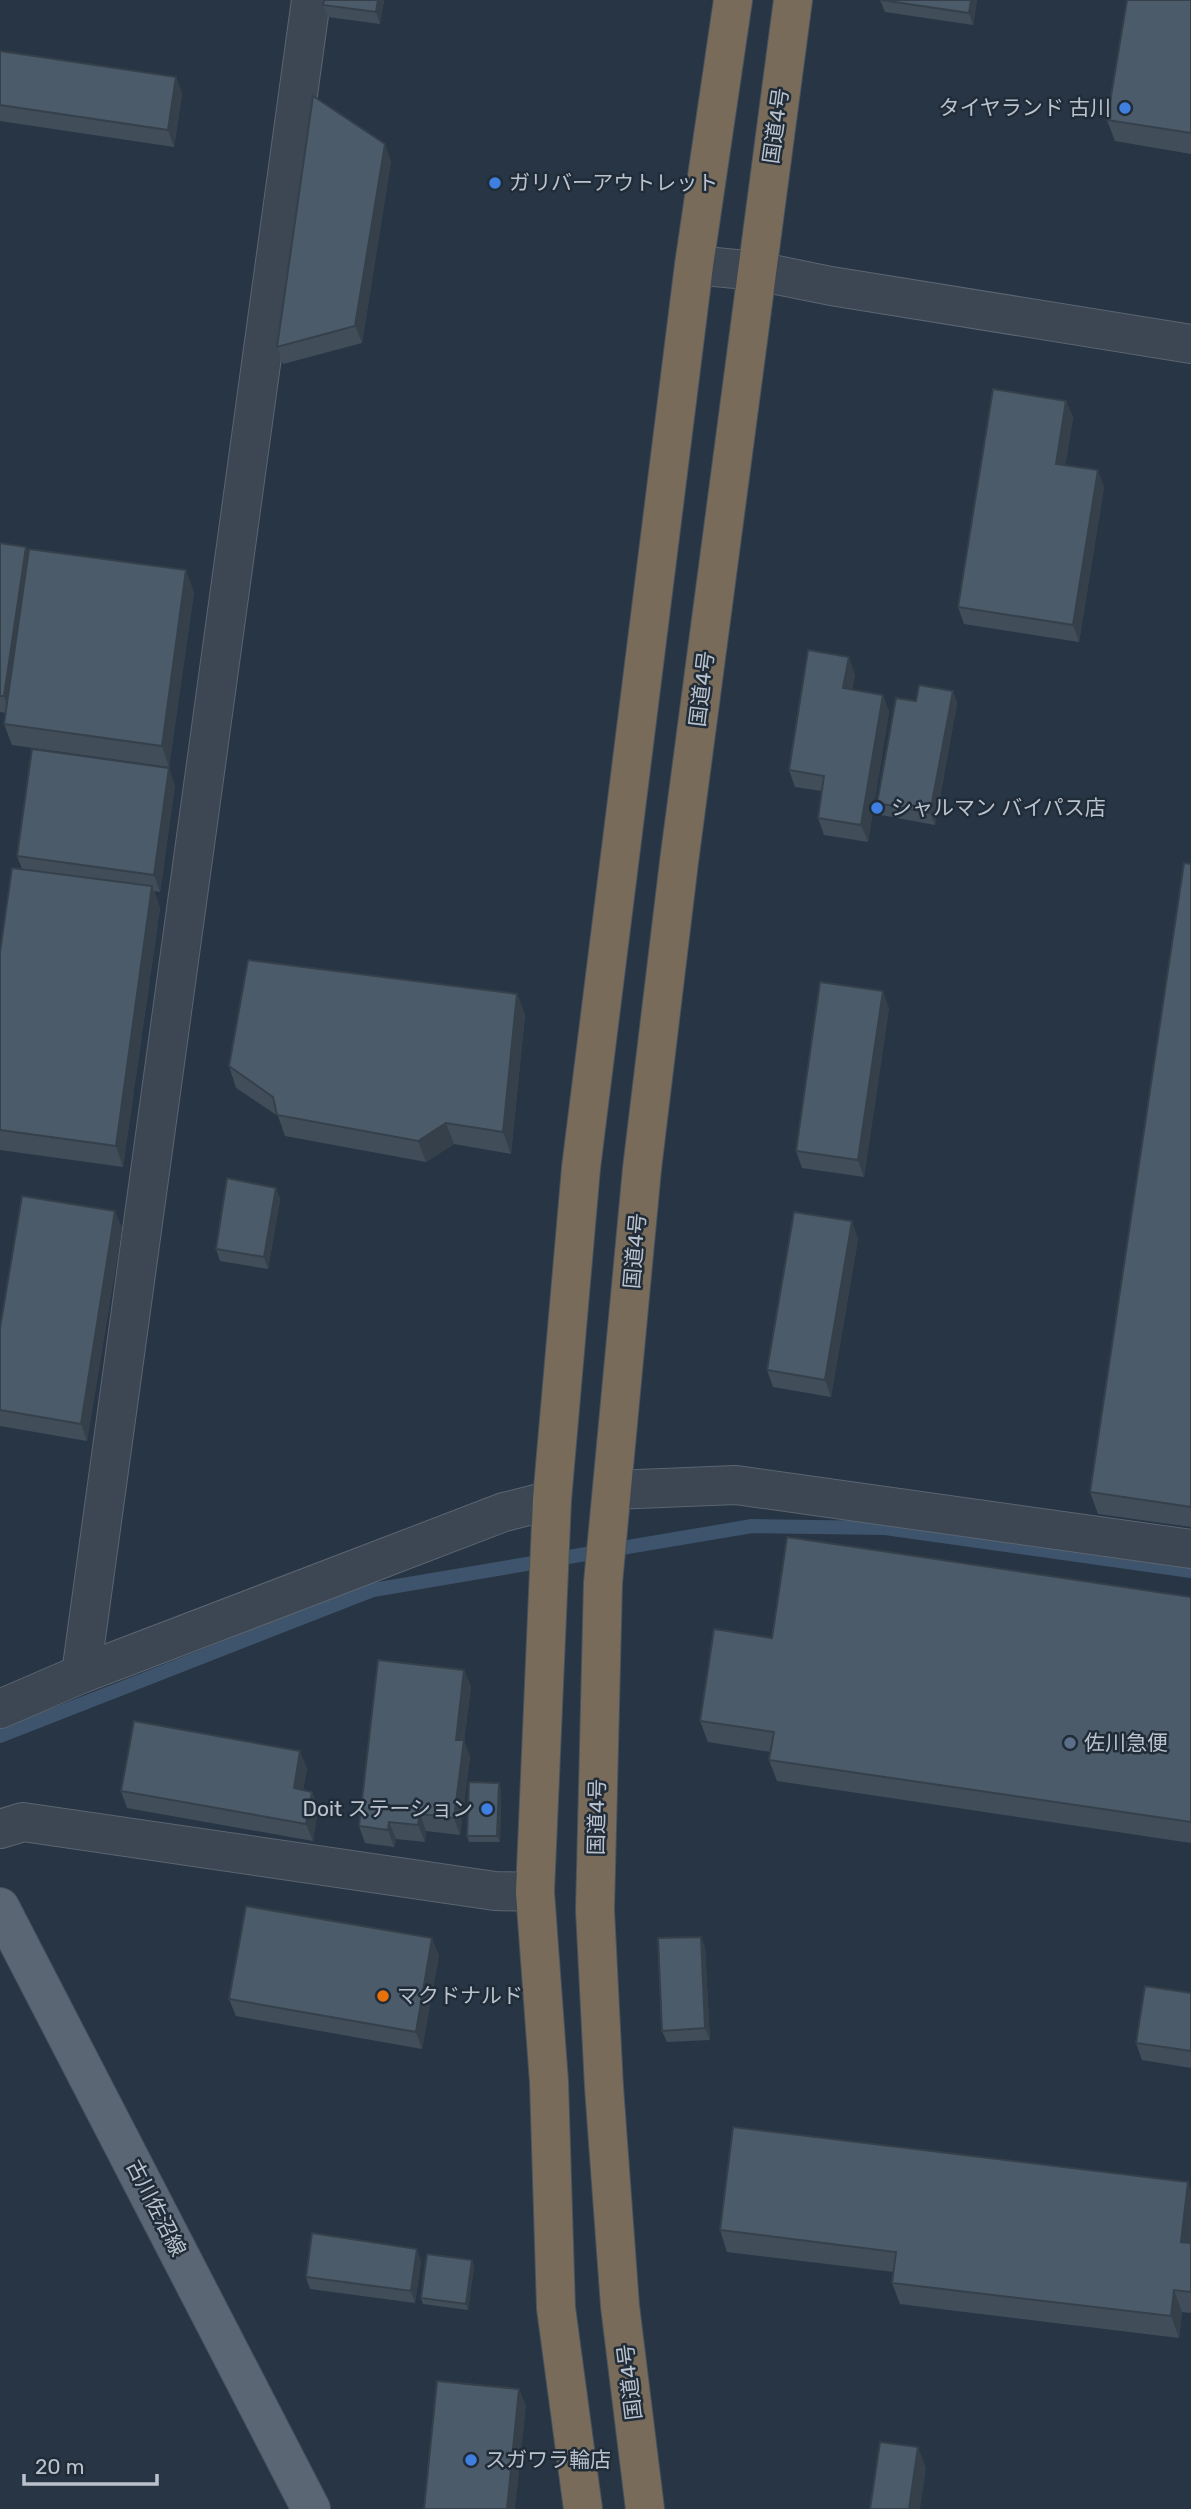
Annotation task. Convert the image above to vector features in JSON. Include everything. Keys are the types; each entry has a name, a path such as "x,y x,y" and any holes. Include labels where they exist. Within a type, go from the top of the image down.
{"highway":[{"path":"583,2509 556,2308 549,2082 535,1892 552,1514 580,1168 694,265 733,0"},
{"name":"国道4号","path":"645,2509 620,2306 604,2087 595,1910 603,1583 642,1169 681,848 793,0"}],"main road":[{"name":"古川佐沼線","path":"0,1907 311,2509"}],"street":[{"path":"81,1674 311,0"},
{"path":"694,265 757,271 831,286 1191,344"},
{"path":"610,1505 736,1485 1191,1549"},
{"path":"0,1709 81,1674 503,1512 552,1514"},
{"path":"0,1829 23,1822 495,1891 535,1892"}],"building":[{"path":"324,0 378,0 376,12 323,5"},
{"path":"881,0 971,0 969,13"},
{"path":"1127,0 1191,0 1191,133 1107,120"},
{"path":"0,51 176,77 168,130 0,105"},
{"path":"313,96 385,144 355,326 277,347"},
{"path":"993,389 1066,401 1056,464 1098,470 1073,625 958,607"},
{"path":"0,543 26,547 4,696 0,696"},
{"path":"29,549 186,570 162,746 4,724"},
{"path":"808,650 849,657 843,688 883,695 861,825 818,818 824,776 789,770"},
{"path":"919,685 953,691 930,813 877,803 896,698 916,701"},
{"path":"32,749 169,768 154,875 17,856"},
{"path":"1184,863 1191,864 1191,1507 1090,1492"},
{"path":"12,868 152,886 116,1146 0,1130 0,952"},
{"path":"248,960 517,994 503,1132 446,1123 418,1141 277,1115 273,1097 229,1066"},
{"path":"820,982 883,991 858,1160 796,1151"},
{"path":"227,1178 276,1188 264,1257 216,1249"},
{"path":"22,1196 115,1211 81,1424 0,1410 0,1328"},
{"path":"794,1212 852,1221 825,1380 767,1370"},
{"path":"787,1537 1191,1597 1191,1822 769,1760 774,1732 700,1721 714,1629 772,1638"},
{"path":"378,1660 464,1670 456,1740 464,1740 454,1818 420,1814 418,1825 389,1822 388,1830 359,1826"},
{"path":"134,1721 300,1751 294,1788 312,1792 306,1824 121,1791"},
{"path":"469,1782 499,1783 497,1836 467,1836"},
{"path":"246,1906 432,1938 416,2032 229,1999"},
{"path":"701,1937 705,2028 662,2031 658,1938"},
{"path":"1145,1986 1191,1993 1191,2051 1136,2043"},
{"path":"733,2127 1188,2182 1181,2242 1191,2243 1191,2292 1174,2290 1171,2316 892,2283 896,2252 720,2230"},
{"path":"312,2233 417,2249 411,2291 306,2277"},
{"path":"427,2254 472,2260 466,2304 421,2298"},
{"path":"437,2381 519,2389 507,2509 424,2509"},
{"path":"880,2442 918,2447 909,2509 870,2509"}],"waterway":[{"path":"0,1736 373,1590 752,1526 885,1528 1191,1571"}],"place":[{"name":"タイヤランド 古川","path":"1125,108"},
{"name":"ガリバーアウトレット","path":"495,183"},
{"name":"シャルマン バイパス店","path":"877,808"},
{"name":"佐川急便","path":"1070,1743"},
{"name":"Doit ステーション","path":"487,1809"},
{"name":"マクドナルド","path":"383,1996"},
{"name":"スガワラ輪店","path":"471,2460"}]}
